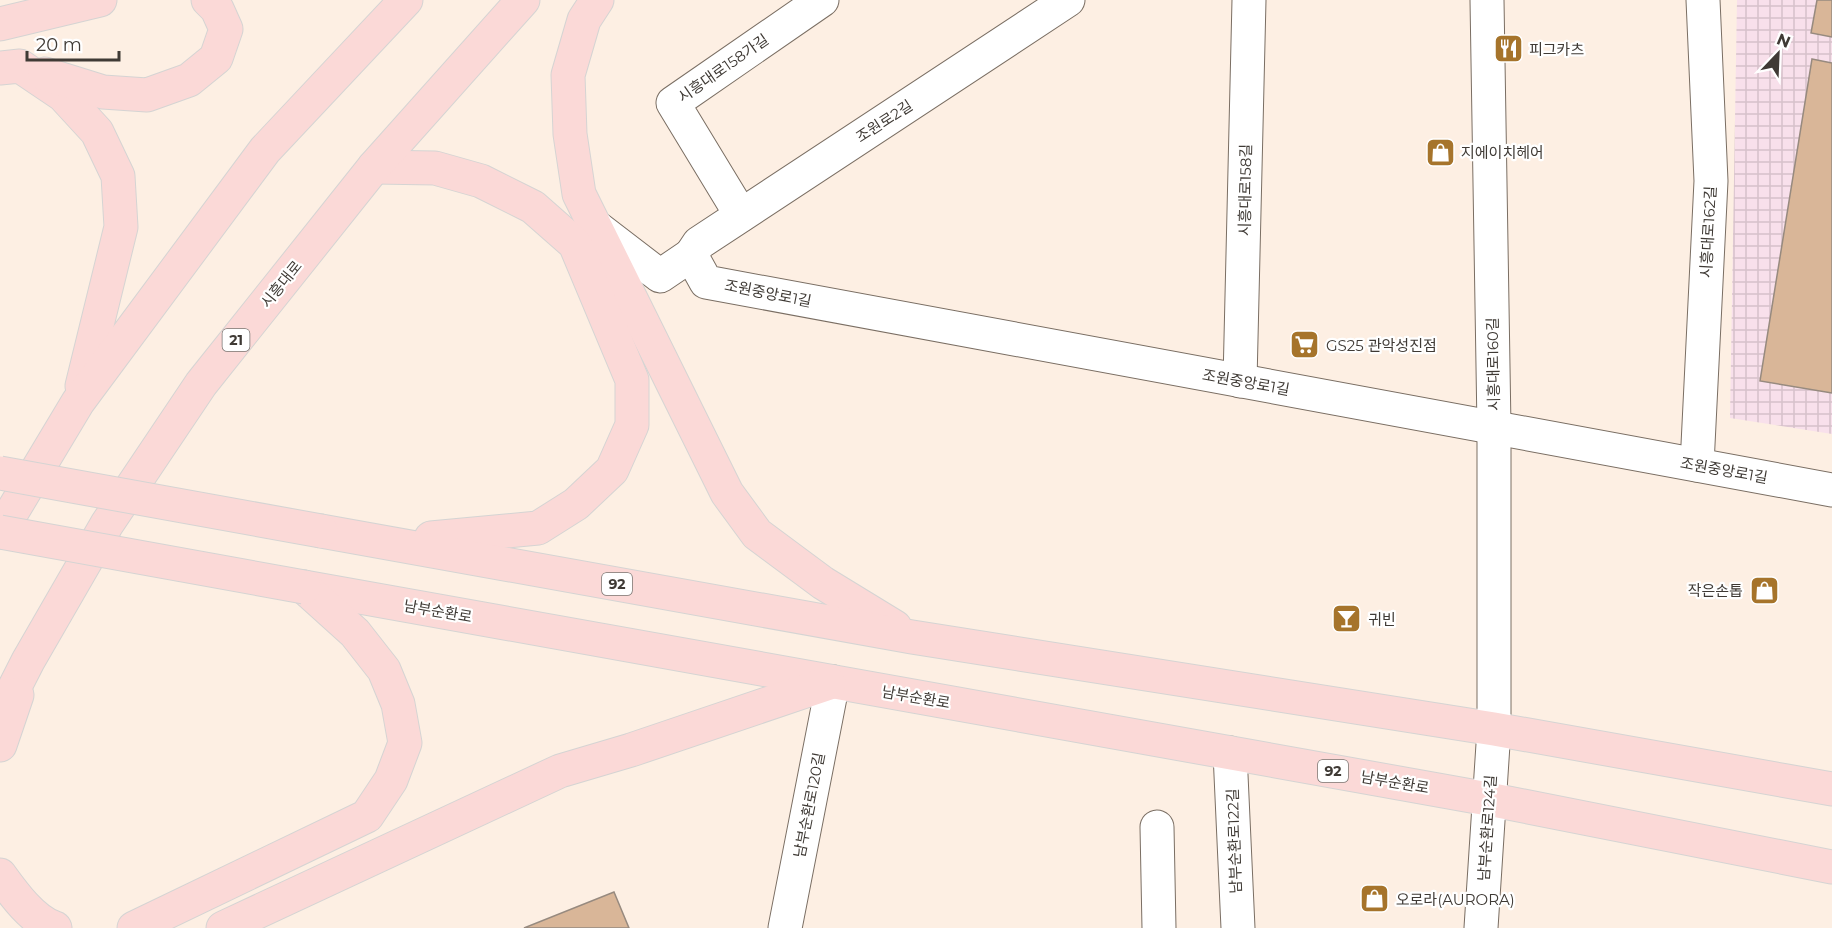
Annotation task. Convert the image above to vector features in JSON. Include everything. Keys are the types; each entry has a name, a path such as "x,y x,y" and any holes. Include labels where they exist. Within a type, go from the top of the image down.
{"main road":[{"path":"0,24 100,0"},
{"path":"10,67 103,92 147,94 182,83 216,58 226,29 217,9 208,0"},
{"path":"0,532 78,402 265,150 406,0"},
{"name":"시흥대로","path":"0,716 28,661 107,524 201,384 374,167 523,0"},
{"path":"597,0 584,20 568,75 570,134 579,194 727,493 757,534 823,583 912,637"},
{"path":"10,67 63,95 97,132 118,176 121,227 78,402"},
{"path":"321,531 437,539 538,528 576,504 612,470 632,425 632,380 575,244 533,207 481,181 435,168 374,167"},
{"name":"92","path":"0,473 912,637 1494,729 1832,789"},
{"name":"남부순환로","path":"0,532 1488,799 1832,867"},
{"path":"134,928 367,816 391,780 405,742 398,704 384,670 355,633 304,587"},
{"path":"0,745 28,661"},
{"path":"223,928 560,771 631,750 832,682"},
{"path":"0,875 16,899 48,926 55,928"}],"street":[{"name":"시흥대로158가길","path":"741,215 673,103 822,0"},
{"name":"조원로2길","path":"595,226 660,276 741,215 1068,0"},
{"name":"시흥대로158길","path":"1240,381 1249,0"},
{"name":"시흥대로160길","path":"1486,0 1494,427 1494,729"},
{"name":"시흥대로162길","path":"1698,465 1711,181 1703,0"},
{"name":"조원중앙로1길","path":"695,249 706,282 1832,490"},
{"name":"남부순환로120길","path":"785,928 832,682"},
{"name":"남부순환로124길","path":"1481,928 1494,729"},
{"name":"남부순환로122길","path":"1230,753 1238,928"},
{"path":"1157,827 1159,928"}],"shaded area":[{"path":"1737,0 1832,0 1832,434 1730,418"}],"building":[{"path":"1817,0 1832,0 1832,37 1811,33"},
{"path":"1812,59 1832,63 1832,393 1760,381"},
{"path":"614,892 629,928 524,928"}],"place":[{"name":"피그카츠","path":"1508,49"},
{"name":"지에이치헤어","path":"1440,152"},
{"name":"GS25 관악성진점","path":"1305,345"},
{"name":"작은손톱","path":"1764,590"},
{"name":"귀빈","path":"1347,619"},
{"name":"오로라(AURORA)","path":"1375,899"}]}
